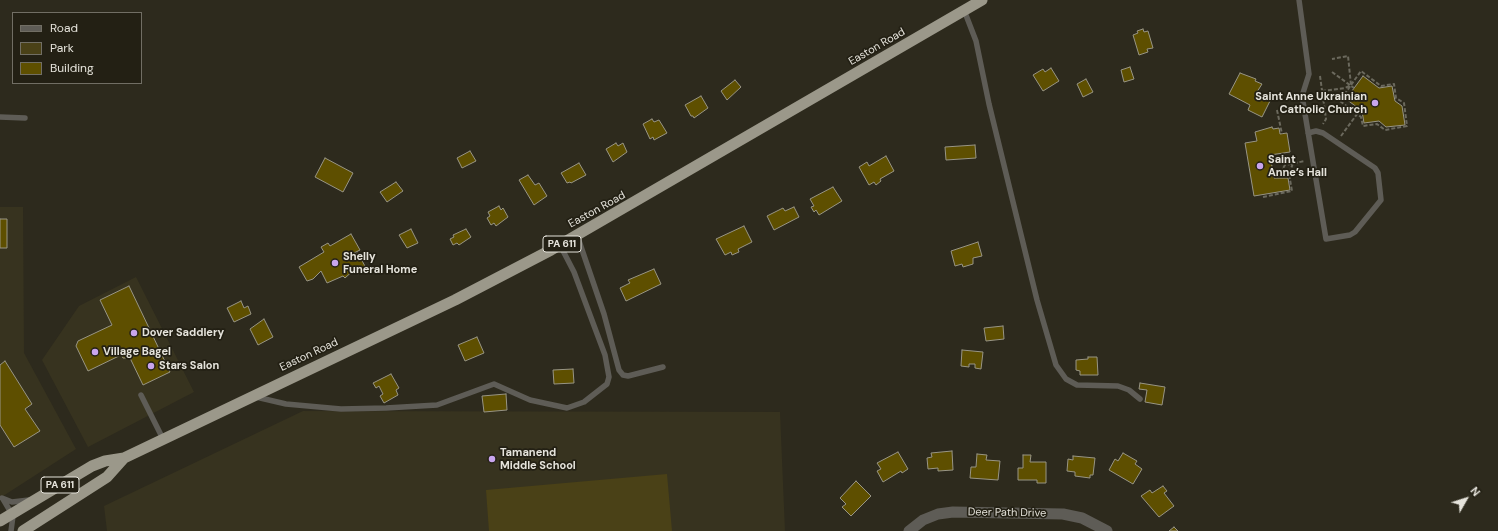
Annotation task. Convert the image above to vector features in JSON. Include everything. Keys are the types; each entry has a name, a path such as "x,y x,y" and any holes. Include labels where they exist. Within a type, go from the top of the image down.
{"highway":[{"name":"Easton Road","path":"0,521 92,466 105,461 124,458 455,300 578,236 982,0"},
{"name":"Easton Road","path":"23,531 107,477 124,458"}],"street":[{"name":"Deer Path Drive","path":"909,531 923,520 938,514 953,512 1063,514 1082,518 1107,531"}],"lane":[{"path":"1299,0 1309,74 1302,96 1308,133 1326,239 1350,235 1381,200 1378,173 1375,168 1323,133 1316,131 1308,133"},
{"path":"964,10 976,41 989,104 1037,300 1056,365 1066,379 1077,385 1118,386 1129,390 1140,399"},
{"path":"0,117 25,118"},
{"path":"578,236 604,314 619,370 623,375 628,376 664,367"},
{"path":"253,396 286,404 340,409 386,408 436,405 494,384 530,400 567,408 584,402 607,384 609,376 604,355 574,272 560,245"},
{"path":"141,395 163,439"},
{"path":"1,497 12,502 25,502 42,495"},
{"path":"1,497 12,514 10,531"}],"path":[{"path":"1332,59 1348,56 1351,85"},
{"path":"1361,71 1382,86 1394,84 1396,98 1404,103 1407,126 1384,130 1377,124 1363,126 1361,116 1340,101 1351,85 1361,71"},
{"path":"1332,72 1354,88"},
{"path":"1320,76 1326,119 1323,124"},
{"path":"1322,91 1344,88 1351,85"},
{"path":"1277,110 1282,134"},
{"path":"1345,130 1360,110"},
{"path":"1277,178 1285,165 1308,161"},
{"path":"1263,196 1292,192 1289,174 1293,163"},
{"path":"1282,169 1289,174"}],"shaded area":[{"path":"0,207 23,207 24,353 76,449 0,498"},
{"path":"136,277 194,392 88,447 42,360 79,306"},
{"name":"Tamanend Middle School","path":"303,411 780,412 785,531 107,531 104,506"}],"green space":[{"path":"667,474 672,531 489,531 486,490"}],"building":[{"path":"1143,29 1144,32 1148,31 1153,48 1147,49 1148,52 1139,55 1133,35 1138,33 1137,31"},
{"path":"1130,67 1134,79 1124,82 1121,70"},
{"path":"1051,68 1059,81 1043,91 1033,75 1043,69 1045,72"},
{"path":"1240,73 1256,79 1255,81 1262,84 1257,92 1271,99 1262,117 1248,110 1250,105 1229,94"},
{"name":"Saint Anne Ukrainian Catholic Church","path":"1363,76 1379,88 1392,86 1395,101 1402,106 1405,125 1386,127 1379,121 1364,123 1362,111 1346,99"},
{"path":"1086,79 1093,92 1083,97 1077,84"},
{"path":"735,80 741,87 727,100 721,91"},
{"path":"701,96 708,108 694,118 691,116 685,105"},
{"path":"652,119 654,122 659,120 667,133 654,140 653,137 650,139 643,124"},
{"name":"Saint Anne’s Hall","path":"1272,127 1273,129 1279,128 1280,134 1287,133 1290,152 1270,155 1274,178 1288,178 1290,190 1254,196 1245,143 1257,141 1255,132"},
{"path":"616,143 618,146 623,143 627,152 613,162 606,149"},
{"path":"975,145 976,158 946,160 945,147"},
{"path":"470,151 476,161 462,168 457,158"},
{"path":"886,156 894,171 880,179 881,181 876,185 874,182 869,185 859,167 867,162 869,166"},
{"path":"325,158 353,173 343,192 315,177"},
{"path":"579,163 586,175 571,183 567,183 561,173"},
{"path":"528,175 535,185 539,183 547,196 534,205 519,180"},
{"path":"396,182 403,191 387,202 380,192"},
{"path":"833,187 842,201 819,215 816,210 814,212 811,207 814,206 810,199"},
{"path":"499,206 501,210 503,208 508,217 496,226 494,223 491,225 487,218 490,216 488,212"},
{"path":"794,207 799,217 774,230 767,216 783,208 785,211"},
{"path":"0,219 7,219 7,248 0,248"},
{"path":"744,226 752,242 738,249 739,252 732,255 731,252 725,255 716,239"},
{"path":"411,229 418,243 407,248 399,235"},
{"path":"466,229 471,237 459,245 457,243 453,245 450,239 454,237 453,235"},
{"name":"Shelly Funeral Home","path":"351,234 360,250 348,256 349,258 358,253 367,270 358,274 356,268 345,278 343,276 327,283 321,271 313,279 307,281 299,267 324,252 321,247 328,243 330,246"},
{"path":"978,242 982,256 973,258 973,264 963,267 962,264 955,266 951,251"},
{"path":"654,269 661,284 626,301 620,288 630,283 628,280"},
{"path":"129,286 170,372 143,385 130,358 123,358 121,355 88,371 76,346 78,341 112,325 100,300"},
{"path":"241,301 244,308 248,306 251,314 234,322 227,308"},
{"path":"264,319 273,337 258,345 250,329"},
{"path":"1003,326 1004,339 986,341 984,328"},
{"path":"477,337 484,353 465,361 458,345"},
{"path":"962,350 983,352 981,369 975,368 975,364 969,364 969,367 961,366"},
{"path":"1088,357 1097,357 1098,375 1080,375 1080,371 1076,370 1076,360 1088,359"},
{"path":"5,361 32,404 25,409 40,431 14,447 0,425 0,365"},
{"path":"573,369 574,383 554,384 553,370"},
{"path":"391,374 399,388 396,390 398,395 384,403 380,396 383,394 379,386 376,388 373,383"},
{"path":"1140,383 1165,387 1162,405 1145,402 1147,390 1139,389"},
{"path":"506,394 507,410 484,412 482,396"},
{"path":"952,451 953,470 938,471 938,468 928,469 927,458 932,457 931,453"},
{"path":"898,452 908,469 902,473 901,471 883,482 877,471 881,469 877,463"},
{"path":"1123,453 1137,461 1135,464 1142,469 1133,484 1109,470 1115,459 1118,461"},
{"path":"977,454 987,455 986,460 1000,461 998,480 970,478 971,467 976,467"},
{"path":"1023,455 1031,455 1030,462 1046,462 1046,483 1037,483 1037,480 1018,480 1018,468 1023,468"},
{"path":"1073,456 1095,458 1093,475 1090,475 1090,478 1075,476 1075,472 1067,471 1068,459 1073,460"},
{"path":"856,481 871,496 851,516 842,507 846,504 840,498"},
{"path":"1163,486 1167,491 1164,493 1174,506 1159,517 1141,496 1150,490 1152,493"},
{"path":"1174,527 1178,531 1169,531"}],"place":[{"name":"Saint Anne Ukrainian Catholic Church","path":"1375,103"},
{"name":"Saint Anne’s Hall","path":"1260,166"},
{"name":"Shelly Funeral Home","path":"335,263"},
{"name":"Dover Saddlery","path":"134,333"},
{"name":"Village Bagel","path":"95,352"},
{"name":"Stars Salon","path":"151,366"},
{"name":"Tamanend Middle School","path":"492,459"}]}
